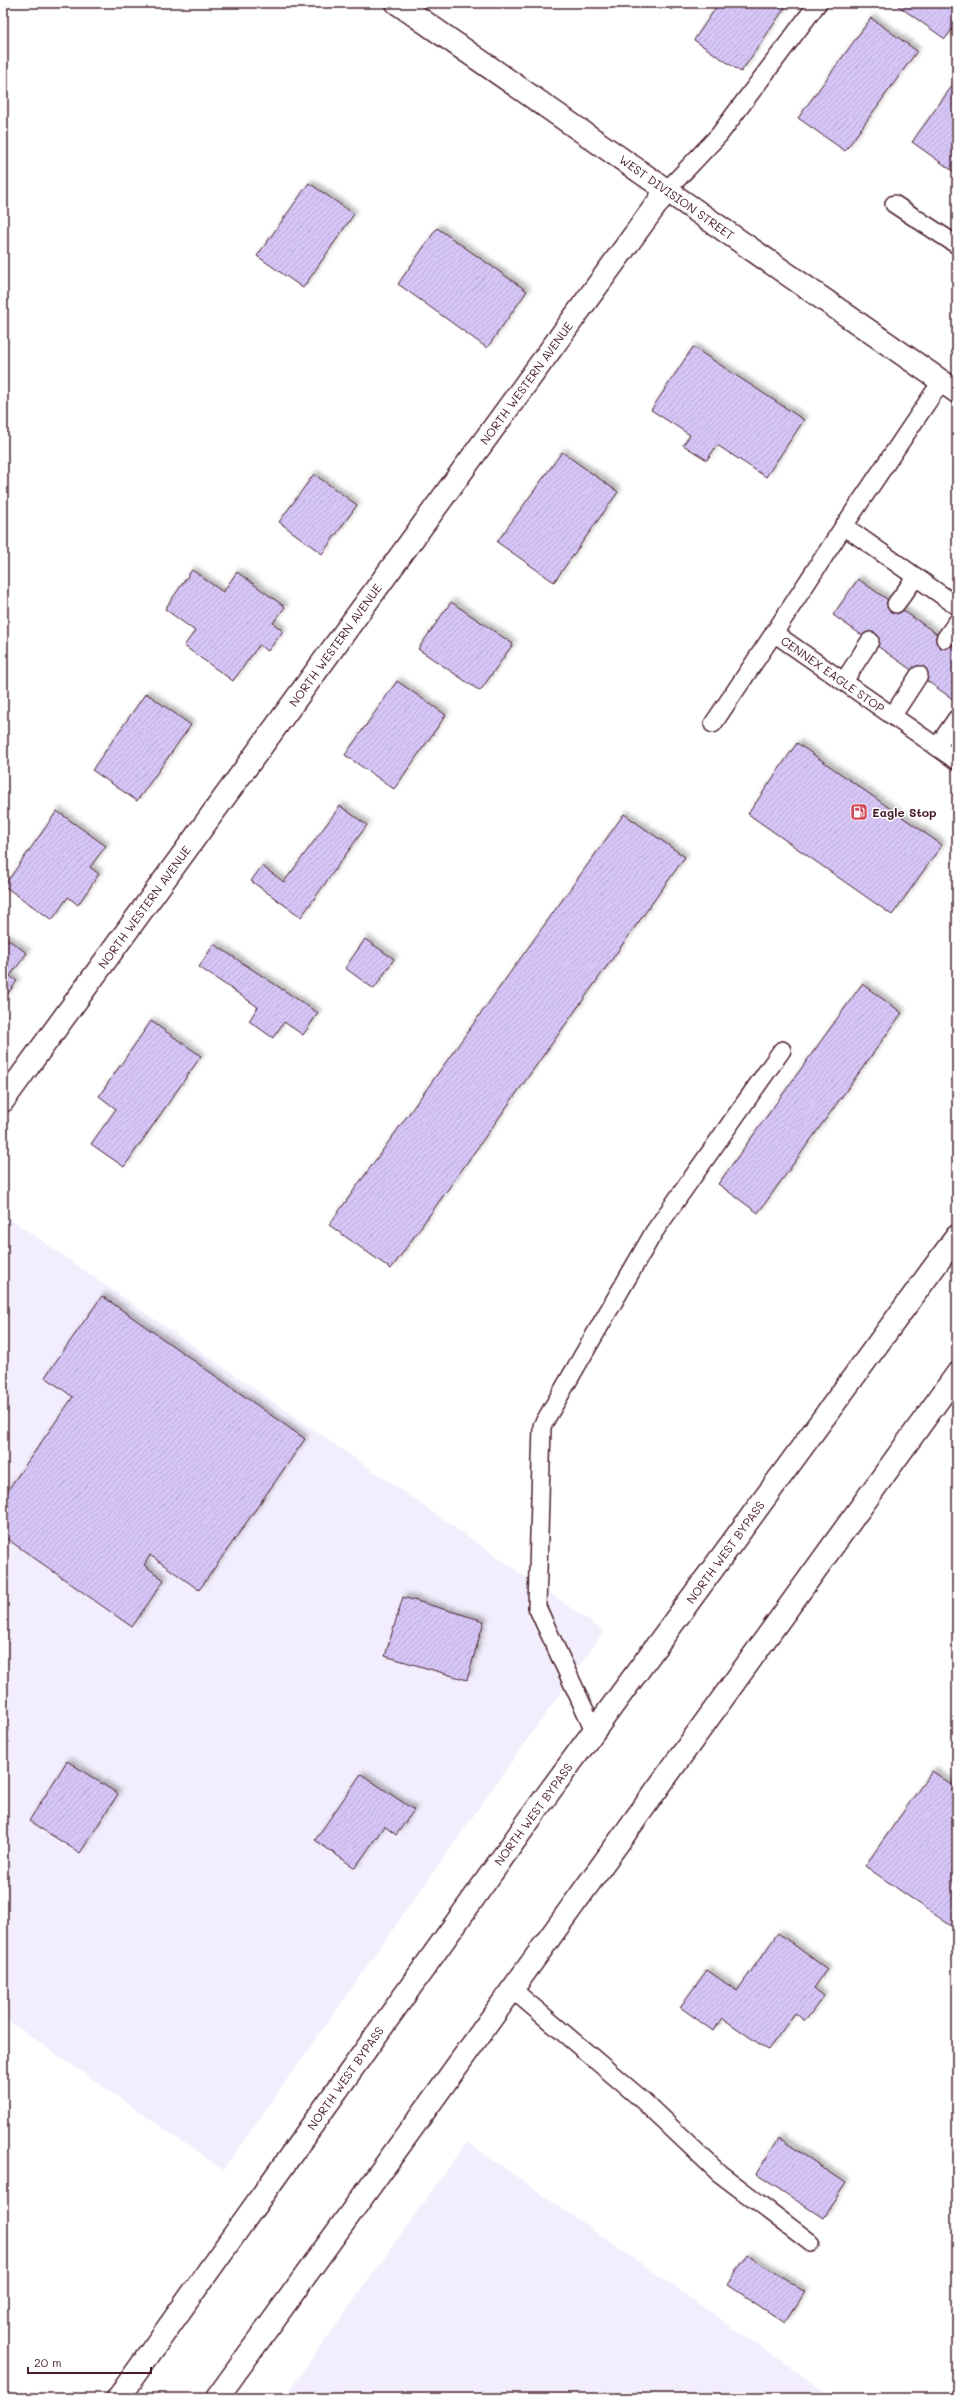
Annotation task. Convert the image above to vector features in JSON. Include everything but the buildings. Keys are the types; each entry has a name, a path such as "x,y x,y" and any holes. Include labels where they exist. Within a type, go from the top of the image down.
{"main road":[{"name":"WEST DIVISION STREET","path":"397,3 949,387"},
{"name":"NORTH WESTERN AVENUE","path":"3,1101 667,190"},
{"name":"NORTH WEST BYPASS","path":"118,2398 594,1730 957,1236"},
{"path":"217,2398 957,1374"}],"lane":[{"path":"667,190 719,135 818,3"},
{"path":"894,204 957,245"},
{"name":"CENNEX EAGLE STOP","path":"949,387 844,526 774,633 957,761"},
{"path":"844,526 957,606"},
{"path":"896,604 916,577"},
{"path":"946,639 957,622"},
{"path":"714,724 774,633"},
{"path":"844,681 870,641"},
{"path":"893,715 919,675"},
{"path":"937,746 957,718"},
{"path":"594,1730 537,1607 542,1426 654,1232 782,1050"},
{"path":"512,1989 640,2098 719,2173 811,2243"}],"shaded area":[{"path":"3,1214 604,1631 223,2170 3,2017"},
{"path":"467,2142 834,2398 284,2398"}],"place":[{"name":"Eagle Stop","path":"859,812"}]}
